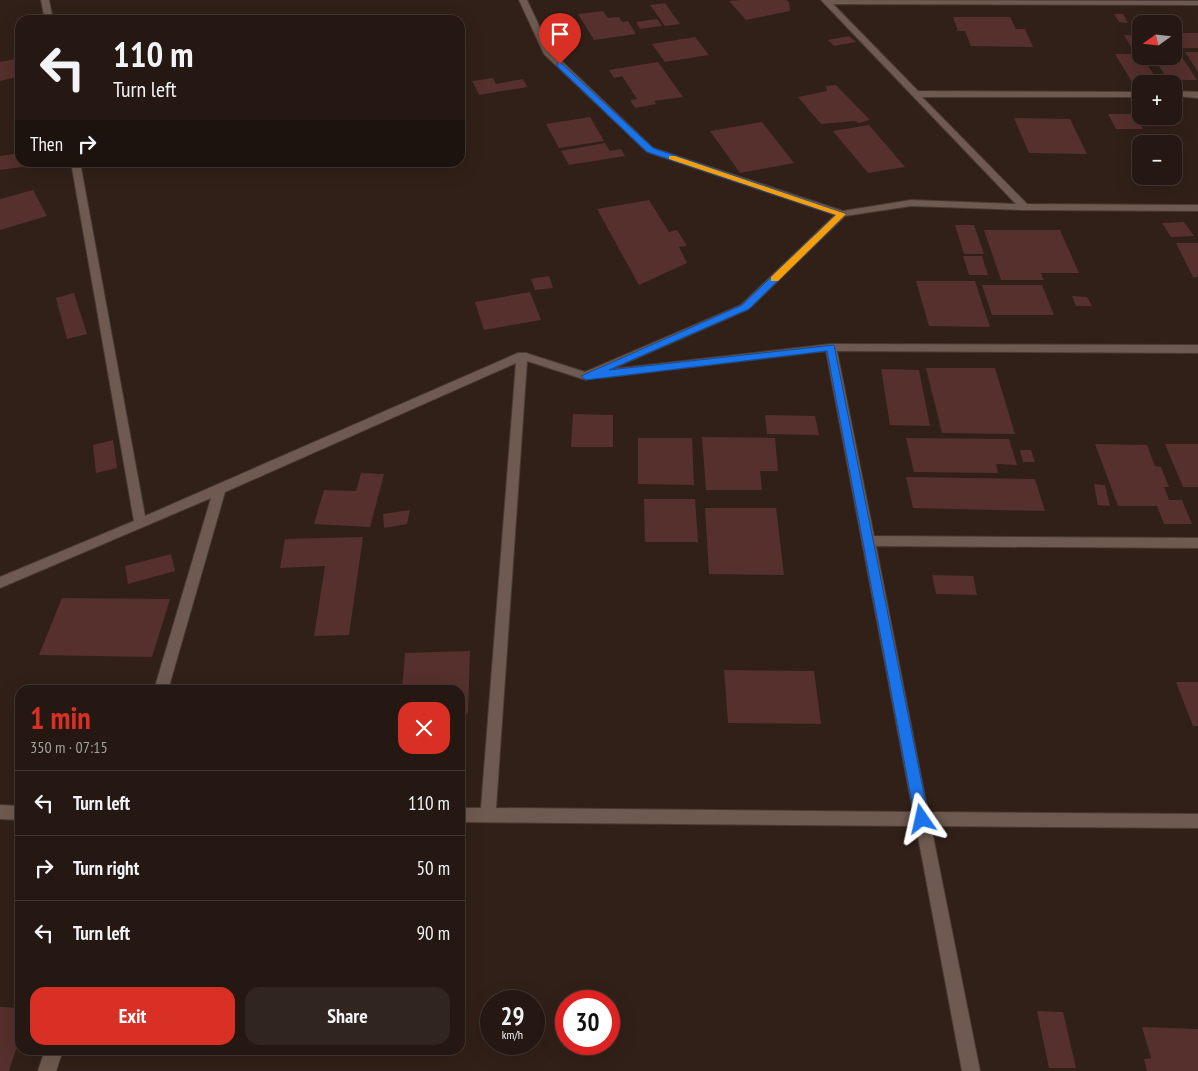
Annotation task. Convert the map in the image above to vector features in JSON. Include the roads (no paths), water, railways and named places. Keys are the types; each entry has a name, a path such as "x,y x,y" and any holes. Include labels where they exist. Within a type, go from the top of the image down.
{"street":[{"path":"45,0 48,15"},
{"path":"524,0 546,52 650,150 842,214 911,203 1024,207 1198,208"},
{"path":"826,1 1024,207"},
{"path":"826,1 1198,3"},
{"path":"916,94 1132,94"},
{"path":"1182,94 1198,94"},
{"path":"76,167 140,522"},
{"path":"586,376 745,307 842,214"},
{"path":"0,583 220,489 522,356 586,376 831,347 1198,349"},
{"path":"831,347 971,1071"},
{"path":"488,816 522,356"},
{"path":"161,685 220,489"},
{"path":"868,541 1198,543"},
{"path":"0,812 15,813"},
{"path":"465,816 1198,821"},
{"path":"47,1071 52,1055"}]}
